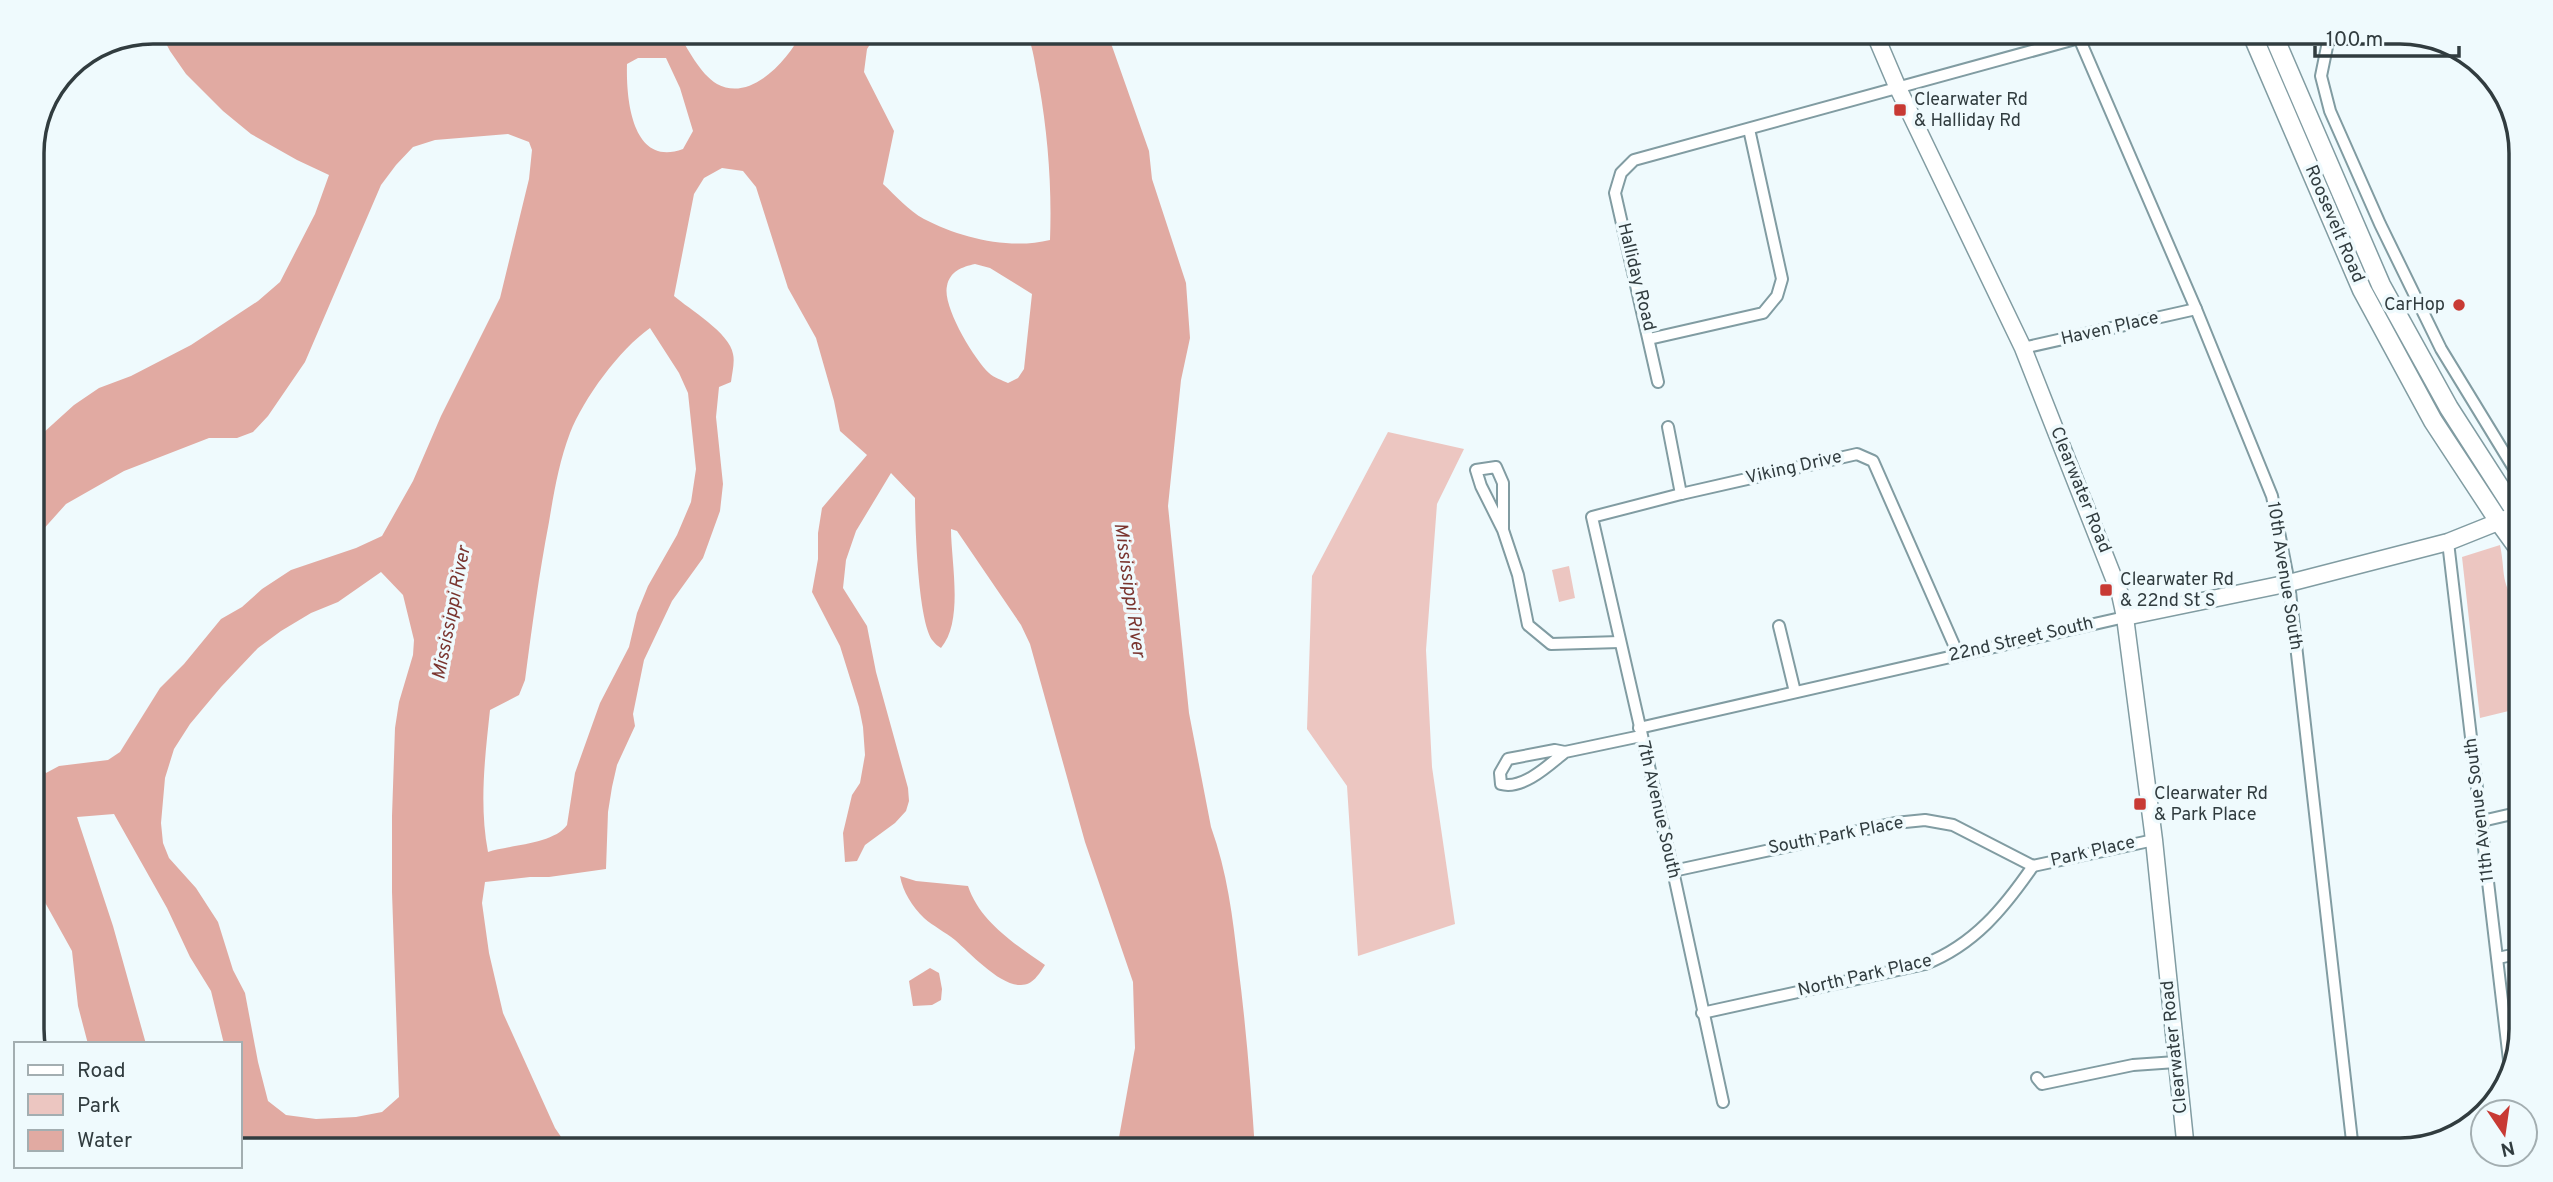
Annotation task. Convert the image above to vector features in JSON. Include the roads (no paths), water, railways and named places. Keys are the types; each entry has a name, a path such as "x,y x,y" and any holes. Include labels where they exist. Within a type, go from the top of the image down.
{"main road":[{"name":"Roosevelt Road","path":"2256,44 2362,290 2433,421 2509,535"},
{"name":"Roosevelt Road","path":"2277,44 2381,285 2449,408 2509,498"}],"street":[{"name":"Clearwater Road","path":"1879,44 2023,348 2109,563 2125,617 2154,840 2185,1138"},
{"name":"Halliday Road","path":"1749,129 1782,279 1777,296 1763,313 1649,339 1615,193 1621,173 1634,160 2053,44"},
{"name":"10th Avenue South","path":"2082,44 2196,309 2272,496 2289,583 2352,1138"},
{"path":"2328,44 2321,76 2330,111 2380,224 2441,349 2509,460"},
{"name":"Haven Place","path":"2023,348 2196,309"},
{"path":"1649,339 1658,382"},
{"path":"1668,427 1681,494"},
{"name":"Viking Drive","path":"1592,517 1857,454 1873,461 1958,654"},
{"path":"1503,530 1503,483 1496,467 1476,470 1503,530 1518,575 1528,625 1551,644 1620,642"},
{"name":"7th Avenue South","path":"1592,517 1723,1102"},
{"name":"22nd Street South","path":"1565,752 1555,750 1508,759 1501,769 1501,784 1509,785 1527,779 1565,752 1640,732 1958,654 2289,583 2448,542 2509,519"},
{"name":"11th Avenue South","path":"2448,542 2507,1045"},
{"path":"1779,626 1795,692"},
{"path":"2482,821 2509,815"},
{"name":"South Park Place","path":"1673,870 1895,822 1926,820 1953,825 2033,866"},
{"name":"Park Place","path":"2033,866 2154,840"},
{"name":"North Park Place","path":"1702,1013 1925,964 1945,957 1979,933 2033,866"},
{"path":"2498,958 2509,956"},
{"path":"2037,1078 2042,1084 2133,1065 2176,1062"}],"water":[{"name":"Mississippi River","path":"166,44 685,44 711,80 730,88 743,88 767,75 795,44 870,44 864,72 894,131 883,184 913,212 938,226 969,237 1018,244 1050,240 1050,181 1045,123 1031,44 1111,44 1149,151 1152,179 1186,283 1190,338 1181,380 1168,506 1189,713 1234,929 1254,1138 1119,1138 1135,1048 1133,982 1085,842 1030,644 1021,625 957,531 951,529 955,591 952,623 941,648 934,642 928,631 921,595 915,498 891,473 856,531 846,560 843,588 867,626 909,801 906,811 895,823 865,845 857,861 845,862 843,833 852,795 860,783 865,755 863,727 840,646 812,592 822,508 867,455 840,431 816,338 788,288 756,187 743,171 722,168 704,178 694,194 674,296 717,330 725,338 733,354 731,382 719,387 716,417 723,484 720,511 703,558 672,601 644,660 633,714 635,726 617,765 612,787 608,812 606,869 485,882 482,903 489,953 503,1013 562,1138 242,1138 242,1042 224,1042 211,991 114,814 77,817 113,926 145,1042 87,1042 78,1006 72,951 44,901 44,770 46,773 59,766 108,760 120,752 160,688 221,619 242,607 262,589 291,570 356,548 382,536 413,481 441,416 500,298 529,179 532,150 529,142 508,134 435,140 413,147 381,185 305,362 268,416 253,432 237,438 209,438 124,471 66,504 44,529 44,432 74,405 99,388 131,376 191,345 258,301 280,282 315,214 329,175 251,134 186,74","holes":["638,58 666,58 680,88 693,131 683,149 666,152 653,149 643,140 636,127 628,95 627,64","975,264 990,268 1032,294 1024,369 1018,378 1008,383 993,376 983,366 960,332 949,306 947,286 951,277 957,270","650,328 679,373 688,393 696,469 691,502 677,535 648,586 637,613 629,647 600,703 575,773 567,825 542,840 488,852 483,799 490,710 519,695 525,680 542,561 563,455 576,419 593,390 626,349","381,572 403,595 414,640 413,655 399,702 395,728 392,816 399,1097 382,1112 356,1117 316,1119 286,1115 268,1101 245,993 233,970 218,922 196,888 169,858 163,843 161,823 165,778 174,749 190,724 258,648 311,613 338,602"]},
{"path":"900,876 916,881 968,886 981,911 990,921 1045,965 1029,983 1021,985 995,975 955,940 924,918 903,888"},
{"path":"930,968 939,973 941,1000 932,1005 913,1006 909,981"}],"place":[{"name":"Clearwater Rd & Halliday Rd","path":"1900,110"},
{"name":"CarHop","path":"2459,305"},
{"name":"Clearwater Rd & 22nd St S","path":"2106,590"},
{"name":"Clearwater Rd & Park Place","path":"2140,804"}]}
